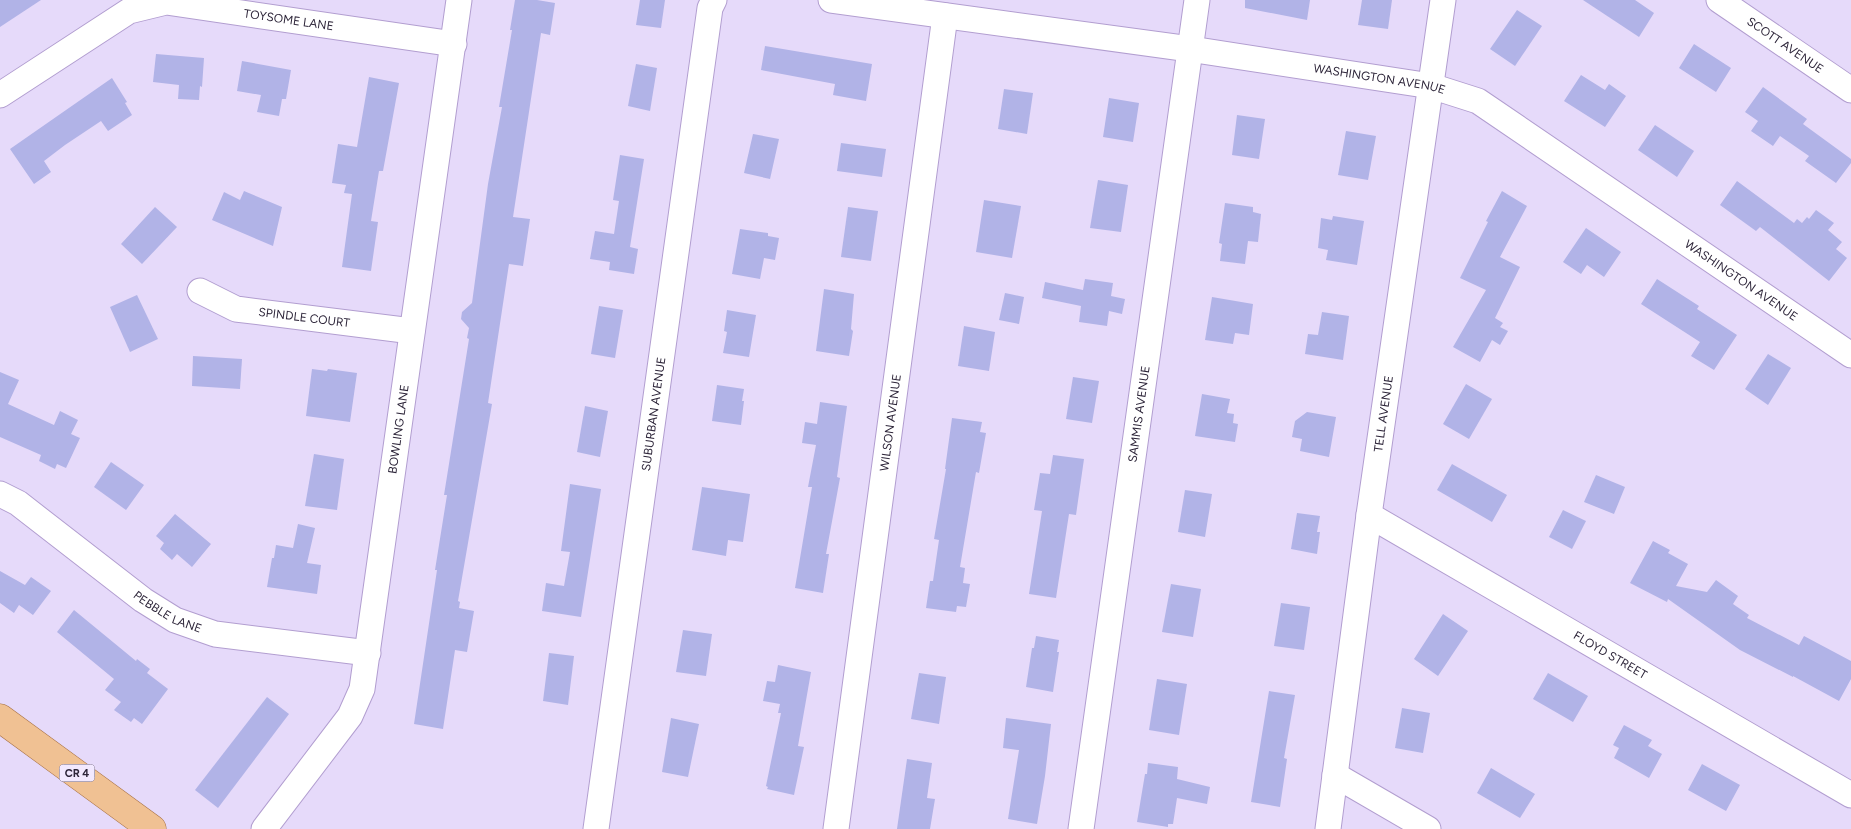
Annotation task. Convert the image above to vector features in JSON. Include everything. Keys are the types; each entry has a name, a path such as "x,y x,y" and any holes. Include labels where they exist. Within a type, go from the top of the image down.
{"main road":[{"name":"CR 4","path":"0,718 152,829"}],"street":[{"name":"BOWLING LANE","path":"264,829 350,716 362,689 459,0"},
{"name":"SUBURBAN AVENUE","path":"596,829 710,8 714,0"},
{"name":"WASHINGTON AVENUE","path":"831,0 1190,49 1431,86 1478,102 1851,355"},
{"name":"SAMMIS AVENUE","path":"1081,829 1196,0"},
{"name":"TELL AVENUE","path":"1328,829 1369,515 1443,0"},
{"name":"SCOTT AVENUE","path":"1719,0 1851,90"},
{"name":"TOYSOME LANE","path":"0,95 129,11 166,2 454,44"},
{"name":"WILSON AVENUE","path":"836,829 946,16"},
{"name":"SPINDLE COURT","path":"200,291 236,309 412,331"},
{"name":"PEBBLE LANE","path":"0,494 18,503 143,600 175,620 215,634 368,653"},
{"name":"FLOYD STREET","path":"1369,515 1851,796"},
{"path":"1335,775 1428,829"}],"building":[{"path":"0,0 41,0 0,27"},
{"path":"515,0 537,0 555,3 550,35 541,33 513,217 530,219 523,266 509,264 488,403 492,404 458,601 460,602 459,608 474,611 467,652 455,650 443,729 414,724 447,495 444,495 469,339 467,338 469,328 461,319 462,312 472,303 488,184 502,107 499,107"},
{"path":"640,0 665,0 661,28 636,25"},
{"path":"1245,0 1310,0 1307,20 1245,8"},
{"path":"1362,0 1392,0 1388,29 1358,25"},
{"path":"1583,0 1635,0 1654,13 1639,37"},
{"path":"1517,10 1542,26 1515,66 1490,49"},
{"path":"1694,44 1731,68 1716,92 1679,68"},
{"path":"765,46 872,64 866,101 833,95 835,84 761,70"},
{"path":"156,54 204,58 199,100 178,99 179,85 153,82"},
{"path":"242,61 291,70 286,99 282,99 279,116 257,112 261,95 237,91"},
{"path":"636,64 657,68 650,111 628,106"},
{"path":"1581,75 1605,90 1609,84 1626,96 1605,127 1564,101"},
{"path":"369,77 399,83 383,171 379,171 371,221 378,222 371,271 342,267 352,194 344,193 346,185 332,183 338,144 357,147"},
{"path":"112,78 127,102 125,103 132,115 108,131 101,121 65,145 44,161 51,172 34,184 10,149"},
{"path":"1763,87 1807,119 1803,124 1851,159 1851,163 1836,183 1805,161 1809,156 1780,136 1773,146 1751,131 1758,121 1745,112"},
{"path":"1004,89 1033,93 1027,134 998,129"},
{"path":"1109,98 1139,103 1133,142 1103,137"},
{"path":"1237,115 1265,119 1259,159 1232,155"},
{"path":"1655,125 1694,151 1677,177 1638,150"},
{"path":"1346,131 1376,136 1368,180 1338,175"},
{"path":"753,134 779,139 770,179 744,173"},
{"path":"841,143 886,149 882,177 837,171"},
{"path":"620,155 644,159 630,247 638,249 634,274 609,270 610,262 590,259 595,231 614,234 619,201 613,200"},
{"path":"1098,180 1128,185 1121,232 1090,228"},
{"path":"1737,181 1794,223 1797,219 1802,223 1807,217 1809,219 1816,210 1834,223 1828,230 1842,242 1836,249 1847,258 1829,281 1760,227 1756,231 1720,205"},
{"path":"244,191 282,207 273,246 212,220 224,192 240,200"},
{"path":"1502,191 1527,206 1500,257 1520,267 1495,318 1503,323 1500,327 1508,331 1500,345 1492,340 1480,362 1453,347 1486,290 1460,278"},
{"path":"984,200 1021,206 1012,258 976,252"},
{"path":"1225,203 1253,207 1253,212 1261,214 1258,242 1248,241 1245,264 1220,261 1222,244 1219,243"},
{"path":"155,207 177,227 142,264 121,244"},
{"path":"848,207 878,211 871,261 841,257"},
{"path":"1333,216 1364,221 1357,265 1326,260 1328,250 1318,248 1321,218 1332,220"},
{"path":"1586,228 1621,252 1604,277 1587,265 1581,274 1563,262"},
{"path":"740,229 768,233 768,236 779,238 775,260 764,258 760,279 732,274"},
{"path":"1085,279 1113,283 1111,296 1125,299 1122,314 1109,311 1107,326 1079,322 1081,306 1042,298 1045,282 1083,290"},
{"path":"1657,279 1699,306 1697,309 1737,335 1714,370 1691,356 1700,342 1641,304"},
{"path":"824,289 854,294 851,329 853,331 849,356 816,351"},
{"path":"1005,293 1024,297 1019,324 999,320"},
{"path":"137,295 158,339 130,352 110,307"},
{"path":"1212,297 1253,304 1249,335 1235,333 1233,344 1205,340"},
{"path":"599,306 623,310 615,358 591,354"},
{"path":"727,310 756,315 749,357 723,353 727,332 724,331"},
{"path":"1322,312 1349,316 1343,360 1305,354 1308,334 1318,335"},
{"path":"964,326 995,332 989,371 958,366"},
{"path":"1768,354 1791,368 1768,405 1745,389"},
{"path":"193,356 242,359 240,389 192,386"},
{"path":"312,369 357,373 350,422 306,416"},
{"path":"0,372 19,380 8,404 54,425 60,411 78,420 71,434 80,438 66,468 57,464 55,469 39,461 41,455 0,437"},
{"path":"1073,377 1099,381 1092,423 1066,419"},
{"path":"1466,384 1492,399 1469,439 1443,424"},
{"path":"717,385 744,389 741,425 712,421"},
{"path":"1202,394 1230,399 1227,413 1234,414 1233,423 1238,424 1235,442 1195,436"},
{"path":"820,402 847,406 837,477 840,478 826,554 829,554 823,593 795,588 812,487 808,487 816,445 802,443 805,422 817,424"},
{"path":"585,406 608,411 600,457 577,452"},
{"path":"1307,412 1336,417 1329,457 1300,451 1302,439 1292,437 1295,421"},
{"path":"952,418 982,422 980,432 986,433 979,473 976,472 960,567 965,568 963,583 970,584 966,607 957,606 956,612 926,608 930,581 933,581 939,540 934,539 946,469"},
{"path":"314,454 344,459 337,510 305,506"},
{"path":"1053,455 1084,459 1076,515 1069,514 1056,598 1029,594 1042,511 1034,510 1040,473 1050,474"},
{"path":"111,462 144,485 126,510 94,487"},
{"path":"1452,464 1507,495 1492,522 1437,490"},
{"path":"1596,475 1625,487 1614,514 1584,502"},
{"path":"570,484 601,489 581,617 542,611 546,583 564,586 570,552 561,551"},
{"path":"702,487 750,494 743,542 728,540 726,556 692,550"},
{"path":"1185,490 1212,494 1205,537 1178,532"},
{"path":"1563,510 1586,521 1572,549 1549,537"},
{"path":"1297,513 1320,516 1317,532 1320,532 1317,554 1291,549"},
{"path":"175,514 211,544 192,567 177,554 172,560 160,549 164,543 156,536"},
{"path":"298,524 315,528 307,563 321,565 317,594 267,587 276,545 293,548"},
{"path":"1653,541 1670,550 1668,553 1688,564 1676,586 1707,592 1716,580 1738,596 1733,604 1749,615 1747,618 1799,645 1804,636 1851,661 1851,679 1839,701 1740,650 1668,599 1667,602 1630,583"},
{"path":"0,571 25,585 31,577 51,591 33,615 19,605 14,613 0,603"},
{"path":"1171,584 1201,589 1193,637 1162,632"},
{"path":"1281,603 1310,607 1304,650 1274,646"},
{"path":"74,610 136,661 137,659 150,669 147,673 168,689 142,724 134,718 131,722 114,710 121,702 105,690 114,679 57,632"},
{"path":"1443,614 1468,631 1438,676 1414,659"},
{"path":"683,630 712,634 706,676 676,672"},
{"path":"1036,636 1059,640 1053,692 1026,687 1032,648 1034,648"},
{"path":"549,653 574,656 568,705 543,701"},
{"path":"778,665 811,672 798,746 804,747 794,795 767,789 768,787 766,786 781,713 778,713 780,704 763,701 767,681 775,682"},
{"path":"919,673 946,677 939,724 911,719"},
{"path":"1548,673 1588,696 1573,722 1533,699"},
{"path":"1157,679 1187,684 1179,735 1149,730"},
{"path":"1269,691 1295,695 1284,758 1287,759 1280,807 1251,802"},
{"path":"267,697 289,714 218,808 195,790"},
{"path":"1402,708 1430,713 1423,753 1395,748"},
{"path":"671,718 699,724 688,777 662,772"},
{"path":"1006,718 1051,724 1037,824 1008,819 1019,750 1003,748"},
{"path":"1624,725 1652,740 1648,746 1662,754 1649,778 1614,758 1619,748 1613,745"},
{"path":"907,759 932,763 927,798 935,799 930,829 897,829"},
{"path":"1148,763 1178,767 1177,779 1210,787 1207,804 1177,798 1173,824 1168,824 1168,827 1137,822"},
{"path":"1702,764 1740,785 1726,811 1688,790"},
{"path":"1491,768 1535,794 1520,818 1477,793"}]}
